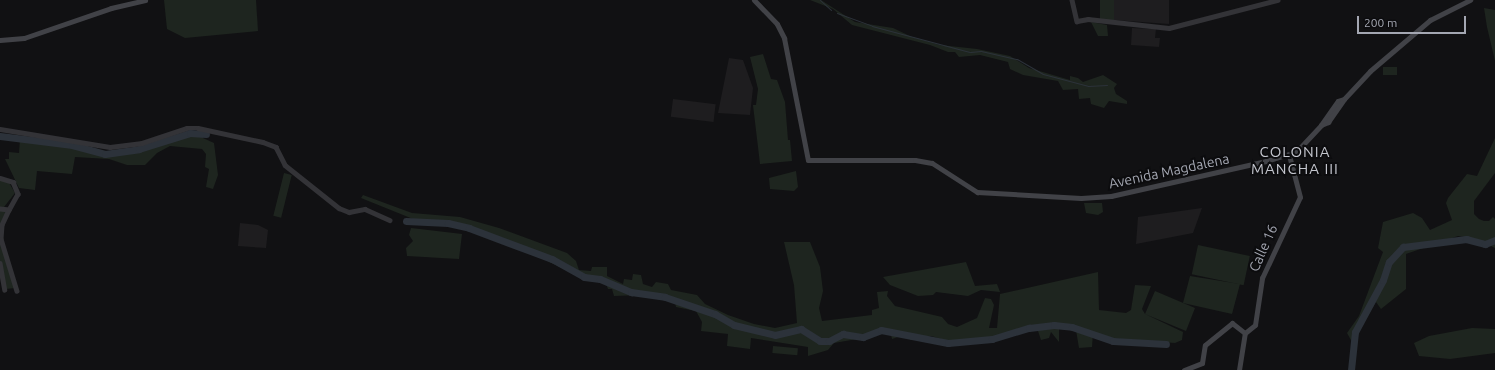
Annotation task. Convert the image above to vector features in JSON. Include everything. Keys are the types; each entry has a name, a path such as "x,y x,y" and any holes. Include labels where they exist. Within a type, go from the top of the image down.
{"main road":[{"path":"0,40 24,38 112,8 145,0"},
{"name":"Avenida Magdalena","path":"754,0 777,24 784,38 808,160 918,161 932,163 977,192 1081,198 1129,193 1289,155 1296,152 1321,125 1328,122 1344,100 1379,62 1430,20 1470,0"},
{"name":"Calle 16","path":"1245,333 1255,325 1262,278 1300,198 1289,155"},
{"path":"1184,370 1202,363 1205,345 1232,324 1245,333 1239,370"}],"street":[{"path":"1072,0 1077,21 1088,19 1169,28 1277,0"},
{"path":"0,129 110,147 142,143 187,128 198,128 263,142 276,146 285,165 339,208 349,212 365,209 390,220"},
{"path":"0,178 13,182 18,190 18,194 2,225 1,239 16,291"},
{"path":"0,209 9,210"},
{"path":"0,263 5,290"}],"shaded area":[{"path":"164,0 256,0 258,31 185,38 167,29"},
{"path":"810,0 821,0 855,22 893,28 912,37 940,45 977,49 1010,56 1029,68 1070,80 1070,76 1078,78 1083,82 1103,75 1117,84 1114,88 1116,94 1127,101 1127,104 1109,101 1104,108 1091,104 1090,98 1079,99 1078,89 1063,90 1058,81 1023,75 1010,69 1008,62 980,55 959,57 955,52 948,52 930,45 852,25 833,9"},
{"path":"1100,0 1114,0 1114,20 1100,20"},
{"path":"1114,0 1169,0 1169,24 1114,20"},
{"path":"1484,8 1495,10 1495,61 1487,27"},
{"path":"1091,22 1107,25 1108,36 1098,36"},
{"path":"1132,28 1156,29 1155,38 1160,38 1159,47 1131,45"},
{"path":"763,54 771,79 777,80 785,102 788,140 790,140 792,161 760,164 753,105 756,105 758,89 750,57"},
{"path":"729,58 743,60 753,88 750,115 718,113"},
{"path":"1383,67 1397,67 1397,75 1383,75"},
{"path":"673,99 716,104 713,122 671,117"},
{"path":"190,134 203,135 203,138 214,143 218,175 213,189 206,187 209,169 205,167 206,154 202,149 170,146 157,153 145,165 127,165 109,159 75,157 72,174 37,171 35,190 19,188 5,159 9,159 9,152 19,153 20,139 72,146 105,155 139,151"},
{"path":"1495,138 1495,173 1474,201 1474,214 1479,219 1484,221 1489,221 1493,217 1495,219 1495,248 1476,239 1458,236 1406,254 1406,289 1381,309 1376,302 1352,342 1347,333 1359,316 1383,252 1378,248 1383,222 1413,213 1422,218 1430,230 1452,220 1446,203 1448,198 1467,174 1477,176"},
{"path":"796,171 798,187 794,191 770,189 769,178"},
{"path":"284,173 292,175 281,218 273,216"},
{"path":"0,180 8,181 15,193 4,207 0,207"},
{"path":"363,195 412,213 460,217 499,228 567,253 576,261 579,270 591,271 592,267 607,267 607,276 623,284 624,279 632,280 633,274 641,275 643,284 652,287 656,282 668,284 671,290 697,295 705,304 728,315 754,324 775,328 797,323 794,285 784,242 810,242 820,267 823,291 819,308 822,321 872,315 872,310 879,308 877,292 888,291 887,296 895,306 942,317 948,324 957,327 977,318 985,298 991,299 994,305 989,328 997,328 1000,294 1098,272 1099,310 1126,313 1131,310 1135,285 1151,286 1142,309 1145,314 1183,332 1182,340 1175,343 1109,338 1093,333 1092,347 1079,348 1076,330 1059,328 1059,342 1051,332 1049,338 1041,340 1036,325 998,338 952,342 931,336 910,340 909,336 904,335 892,339 890,331 881,332 863,338 834,343 828,350 808,356 808,347 751,338 750,349 727,346 728,334 701,331 702,322 696,311 676,307 675,302 641,295 614,296 612,289 608,289 606,284 601,281 588,281 535,255 457,227 418,221 361,198"},
{"path":"1084,203 1102,203 1103,212 1098,215 1086,213"},
{"path":"1202,208 1193,233 1136,244 1138,217"},
{"path":"0,209 9,210 2,225 4,250 15,288 6,289 0,262"},
{"path":"240,223 258,225 268,230 266,248 238,246"},
{"path":"411,228 462,234 459,259 407,256 406,248 413,241 409,235"},
{"path":"1198,245 1250,256 1244,285 1192,274"},
{"path":"966,262 975,286 997,284 1000,292 981,290 968,296 936,292 933,295 918,296 890,285 883,277"},
{"path":"1190,276 1240,284 1232,314 1183,303"},
{"path":"1155,291 1195,308 1186,331 1145,314"},
{"path":"1472,328 1495,329 1495,353 1450,359 1419,356 1414,343 1429,336"},
{"path":"773,346 798,348 797,355 772,353"}],"waterway":[{"path":"820,0 831,10"},
{"path":"837,13 872,26 970,52 981,51 1017,59 1043,74 1088,86 1107,85"},
{"path":"0,136 72,145 105,154 139,149 190,133 206,134"},
{"path":"406,221 448,223 469,228 552,259 584,277 600,279 631,292 665,297 715,314 734,325 775,335 801,329 820,341 829,341 843,334 863,337 881,330 948,343 992,339 1029,328 1054,325 1072,327 1113,341 1166,344"},
{"path":"1351,370 1355,332 1383,280 1389,262 1403,247 1466,239 1485,244 1495,240"}],"district":[{"name":"COLONIA MANCHA III","path":"1295,160"}]}
